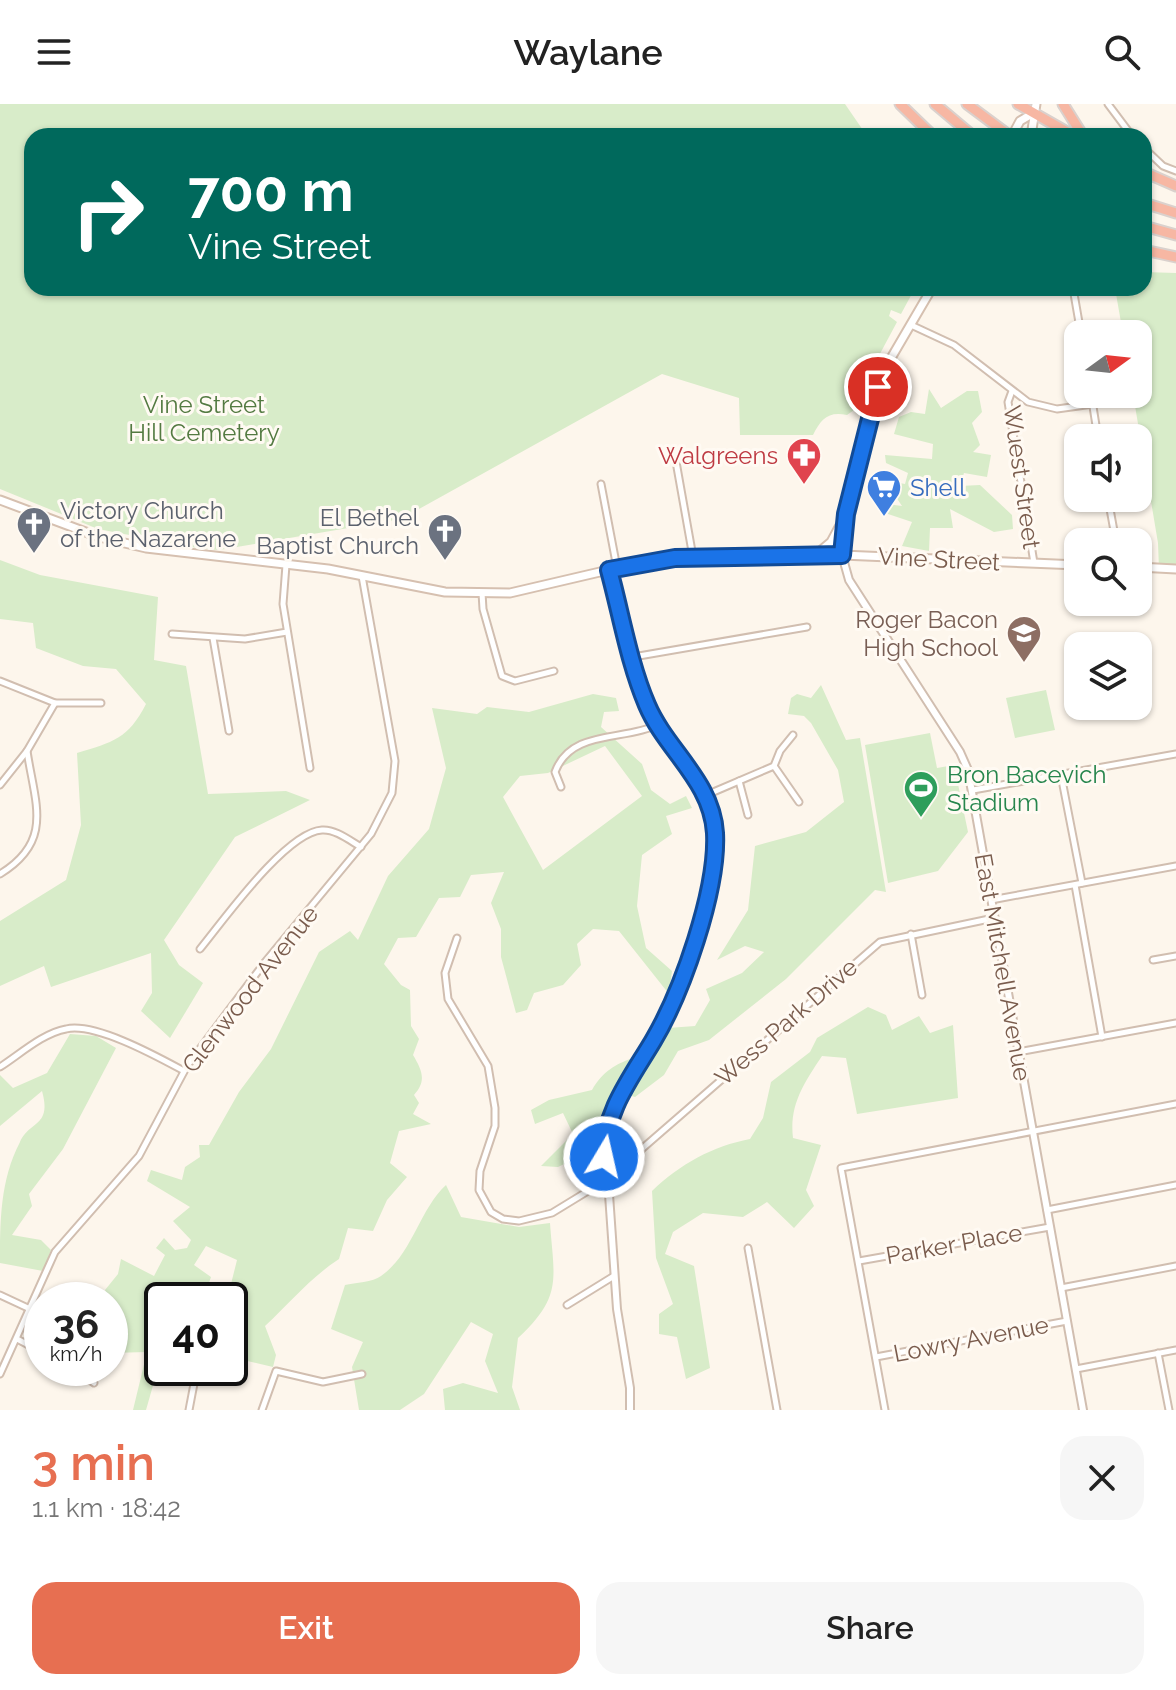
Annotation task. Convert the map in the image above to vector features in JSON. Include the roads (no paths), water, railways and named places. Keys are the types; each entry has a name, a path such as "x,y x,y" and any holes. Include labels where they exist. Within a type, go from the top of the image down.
{"highway":[{"path":"900,104 925,128"},
{"path":"935,104 964,128"},
{"path":"967,104 1000,128"},
{"path":"1018,104 1034,109 1062,128"},
{"path":"1063,104 1078,128"},
{"path":"1152,176 1176,186"},
{"path":"1152,206 1176,213"},
{"path":"1152,228 1176,235"},
{"path":"1152,252 1176,257"}],"main road":[{"path":"1014,128 1034,109"},
{"path":"842,555 846,514 874,397 927,296"},
{"name":"Vine Street","path":"0,500 112,541 204,557 362,576 445,592 510,593 613,569 693,557 842,555 1064,564"},
{"path":"814,555 831,542 846,514"},
{"path":"1152,568 1176,569"}],"street":[{"path":"1108,104 1126,128"},
{"path":"1152,156 1163,166 1176,171"},
{"path":"1074,296 1079,320"},
{"path":"910,324 954,345 1028,402 1049,408 1064,407"},
{"name":"Wuest Street","path":"1012,391 1008,402 1034,563"},
{"path":"675,456 693,557"},
{"path":"601,484 613,569 642,692 657,725 704,796 714,823 715,848 706,902 674,1000 608,1123 604,1151 606,1180 630,1410"},
{"name":"East Mitchell Avenue","path":"842,555 849,580 960,752 973,790 1083,1410"},
{"path":"286,565 283,604 310,768"},
{"name":"Glenwood Avenue","path":"42,1282 55,1252 139,1156 184,1071 265,962 361,847 388,804 396,772 362,576"},
{"path":"482,593 483,609 502,676 515,681 554,671"},
{"path":"632,657 807,627"},
{"path":"172,634 245,639 287,632"},
{"path":"213,638 229,731"},
{"path":"0,681 55,703 101,703"},
{"path":"0,785 27,751 55,703"},
{"path":"561,787 555,772 558,765 579,746 657,725"},
{"path":"704,796 774,766 780,751 793,735"},
{"path":"0,874 27,853 37,832 27,751"},
{"path":"973,790 1176,754"},
{"path":"774,766 799,802"},
{"path":"1061,775 1102,1037"},
{"path":"739,781 748,815"},
{"path":"200,949 269,865 309,833 332,831 361,847"},
{"path":"991,900 1176,866"},
{"name":"Wess Park Drive","path":"457,938 445,973 448,999 453,1013 488,1066 495,1108 493,1134 478,1179 485,1205 503,1219 536,1220 606,1180 873,947 888,939 994,918"},
{"path":"911,934 922,995"},
{"path":"1153,960 1176,956"},
{"path":"1018,1052 1176,1023"},
{"path":"0,1067 57,1031 72,1028 134,1047 184,1071"},
{"path":"885,1410 841,1168 1176,1104"},
{"path":"1047,1210 1176,1185"},
{"name":"Parker Place","path":"859,1261 1050,1227"},
{"path":"748,1248 777,1410"},
{"path":"1061,1288 1176,1266"},
{"path":"567,1305 614,1276"},
{"path":"0,1295 24,1306"},
{"name":"Lowry Avenue","path":"876,1357 1067,1321"},
{"name":"Glenwood Avenue","path":"0,1374 24,1323"},
{"path":"17,1339 24,1343"},
{"path":"1076,1369 1176,1350"},
{"path":"1158,1353 1169,1410"},
{"path":"262,1410 276,1371 323,1382 362,1374"},
{"path":"189,1410 194,1386"}],"place":[{"name":"Walgreens","path":"804,486"},
{"name":"Shell","path":"884,518"},
{"name":"Victory Church of the Nazarene","path":"34,555"},
{"name":"El Bethel Baptist Church","path":"445,562"},
{"name":"Roger Bacon High School","path":"1024,664"},
{"name":"Bron Bacevich Stadium","path":"921,819"}],"park label":[{"name":"Vine Street Hill Cemetery","path":"204,418"}]}
